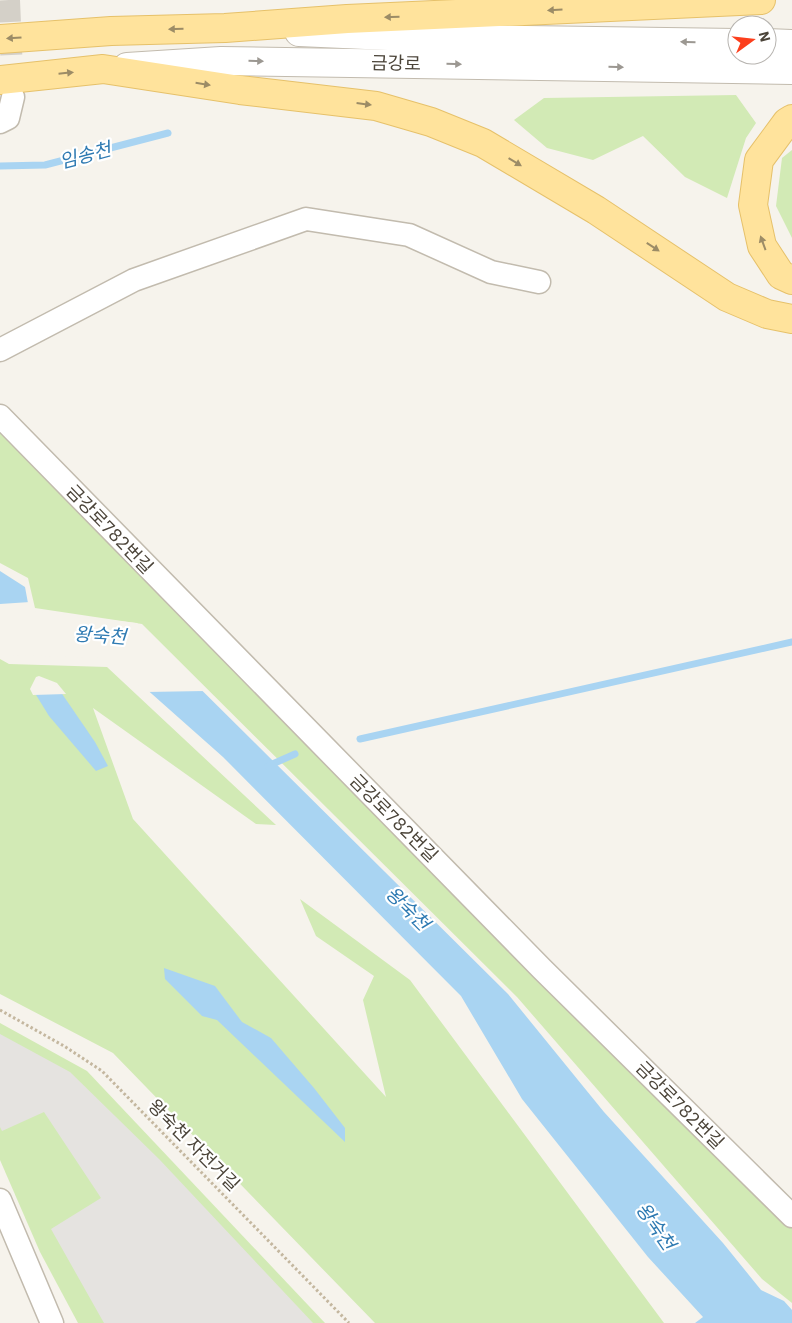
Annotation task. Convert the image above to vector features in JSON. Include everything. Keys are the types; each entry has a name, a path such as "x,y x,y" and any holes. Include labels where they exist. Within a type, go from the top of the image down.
{"main road":[{"path":"225,28 347,19 760,0"},
{"name":"금강로","path":"0,39 111,31 225,28"},
{"path":"103,69 240,90 376,106 431,122 483,143 596,210 727,297 767,314 792,319"},
{"name":"금강로","path":"6,88 103,69"},
{"path":"792,119 787,122 759,160 754,205 762,246 781,275 792,280"}],"street":[{"name":"금강로","path":"225,28 455,39 727,43"},
{"path":"777,43 792,44"},
{"name":"금강로","path":"103,69 221,61 792,70"},
{"path":"0,122 8,118 6,88"},
{"path":"0,350 134,280 306,219 409,235 491,272 539,282"},
{"name":"금강로782번길","path":"0,416 528,954 792,1216"},
{"path":"0,1200 52,1323"}],"path":[{"name":"왕숙천 자전거길","path":"0,1010 64,1046 102,1072 349,1323"}],"green space":[{"path":"736,95 756,123 746,138 727,198 685,177 643,136 593,160 547,148 514,120 544,98"},
{"path":"792,150 792,238 776,206 782,158"},
{"path":"0,429 792,1222 792,1303 762,1279 517,997 142,624 35,608 28,578 0,563"},
{"path":"0,659 9,664 107,667 276,825 256,824 93,708 133,819 386,1097 363,1000 374,976 316,936 300,899 410,980 664,1323 375,1323 113,1053 0,994"},
{"path":"0,1023 87,1071 325,1323 78,1323 40,1252 0,1160"}],"shaded area":[{"path":"0,1034 70,1072 159,1159 313,1323 104,1323 51,1229 101,1198 44,1112 2,1131 0,1127"}],"water":[{"name":"왕숙천","path":"0,571 25,587 30,614 136,625 508,994 604,1112 723,1243 761,1290 784,1301 792,1310 792,1323 695,1323 703,1317 648,1257 522,1099 461,996 223,757 108,655 0,646"},
{"path":"56,685 95,742 108,766 96,771 49,716 33,690"},
{"path":"164,968 215,986 242,1022 271,1038 345,1128 345,1142 217,1020 202,1016 165,979"}],"pier":[{"path":"30,602 32,611 137,623 205,691 146,692 107,658 11,655 0,649 0,604"},
{"path":"39,676 57,683 66,694 33,695 30,689 36,677"}],"waterway":[{"name":"임송천","path":"0,166 45,165 168,133"},
{"path":"360,739 792,642"},
{"path":"268,766 295,754"}],"tunnel":[{"path":"9,0 13,96"}]}
